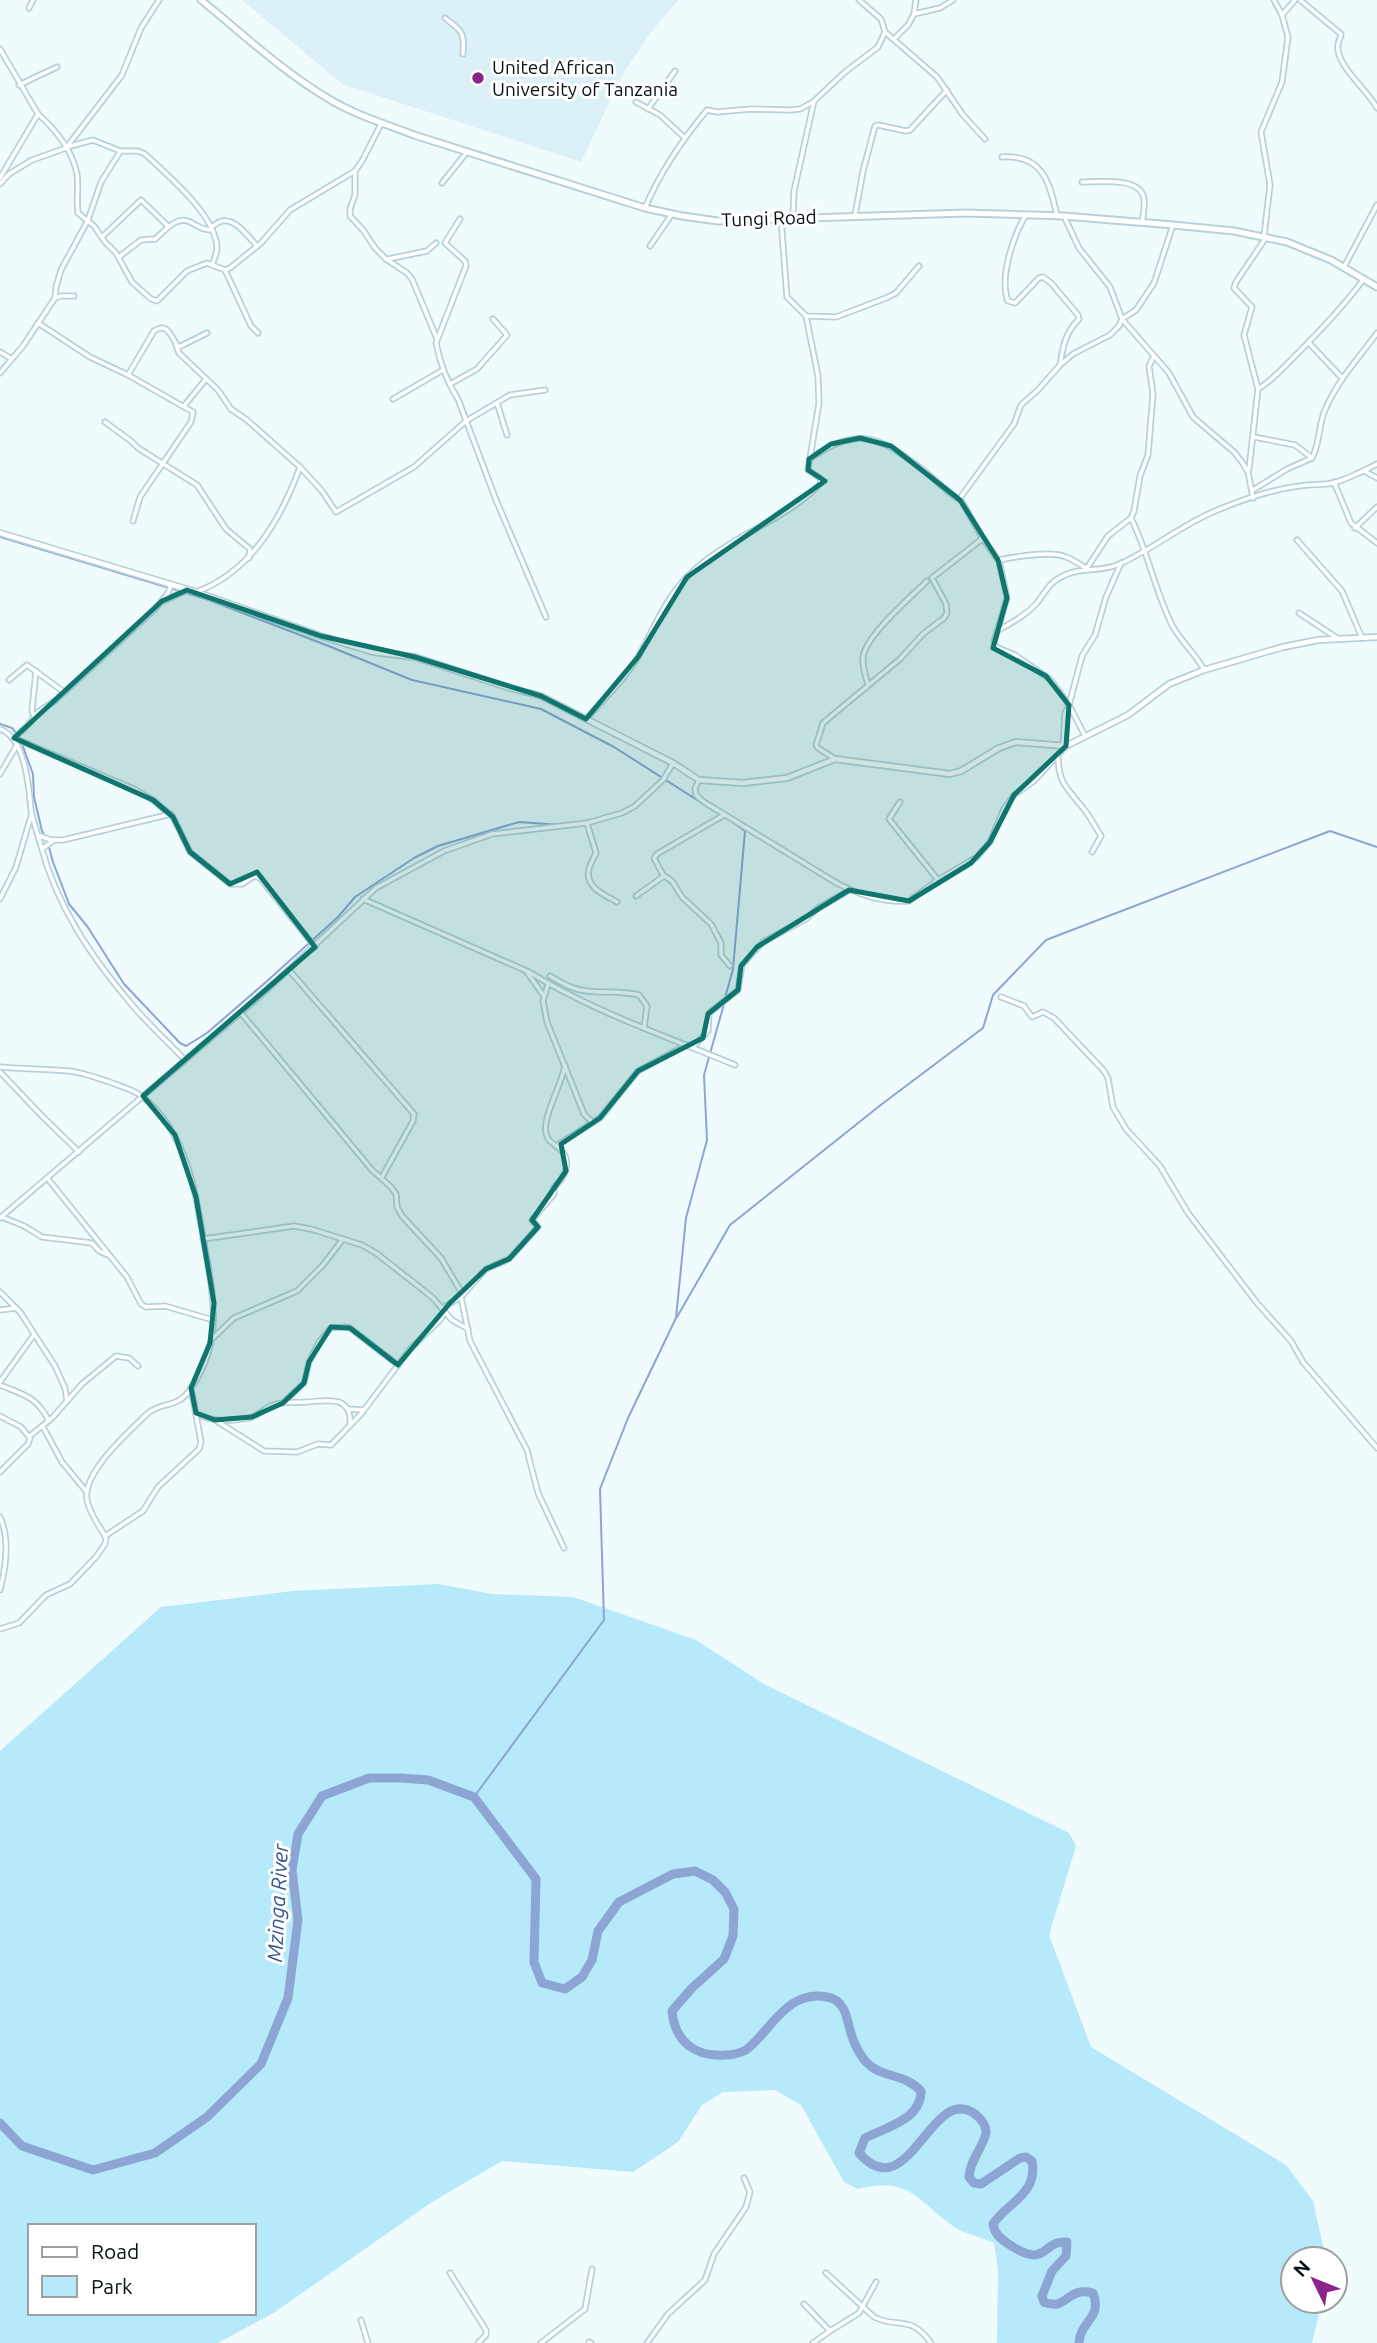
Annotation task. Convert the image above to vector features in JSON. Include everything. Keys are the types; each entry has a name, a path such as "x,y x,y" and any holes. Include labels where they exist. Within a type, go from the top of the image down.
{"main road":[{"name":"Tungi Road","path":"201,0 300,81 333,102 382,124 645,208 718,221 965,212 1173,225 1265,236 1287,242 1344,267 1377,287"}],"street":[{"path":"29,8 33,0"},
{"path":"66,148 122,75 141,28 159,0"},
{"path":"859,0 881,19 885,32 937,77 963,115 985,139"},
{"path":"894,40 914,14 916,0"},
{"path":"914,14 940,8 953,0"},
{"path":"1253,498 1248,471 1258,389 1244,335 1252,307 1234,288 1265,236 1270,185 1261,132 1282,82 1288,37 1282,15 1274,0"},
{"path":"1282,15 1297,0 1342,34 1338,46 1342,62 1374,100 1377,108"},
{"path":"445,18 462,31 463,54"},
{"path":"645,208 669,160 707,110 800,109 814,101 845,72 878,47 885,32"},
{"path":"0,49 19,86 38,114 58,132 66,148 77,173 78,210 82,231"},
{"path":"19,86 57,67"},
{"path":"648,109 675,71"},
{"path":"855,215 875,126 878,124 910,130 947,90"},
{"path":"793,217 794,191 814,101"},
{"path":"636,102 660,115 685,138"},
{"path":"0,178 38,114"},
{"path":"225,270 257,246 290,210 355,171 382,124"},
{"path":"0,184 9,174 43,154 91,140 121,151 145,154 178,186 211,229 217,249 213,263"},
{"path":"55,299 61,270 88,220 100,182 121,151"},
{"path":"442,183 468,152"},
{"path":"1002,157 1022,158 1040,170 1052,190 1060,216 1079,248 1110,287 1122,319 1173,380 1193,417 1234,452 1248,471"},
{"path":"355,171 355,195 350,216 373,247 412,279 438,340"},
{"path":"1082,182 1108,181 1128,184 1141,192 1144,198 1142,223"},
{"path":"102,237 141,200 168,226"},
{"path":"1344,267 1377,205"},
{"path":"650,246 672,214"},
{"path":"1026,214 1014,238 1004,279 1006,295 1008,301 1015,303 1043,277 1078,315 1079,319 1070,328 1063,342 1060,365"},
{"path":"80,215 96,228 119,257 128,277 154,301 160,300 189,269 204,263 213,263 225,270 251,326 258,333"},
{"path":"586,719 610,694 638,657 653,626 687,577 722,549 797,504 821,483 820,478 807,470 819,403 818,376 806,316 787,298 781,218"},
{"path":"119,257 141,240 155,239 168,226 184,219 203,230 211,229 222,221 230,222 238,226 257,246"},
{"path":"460,219 445,243 466,266 436,343 443,370 545,617"},
{"path":"960,500 1014,424 1020,407 1073,354 1110,335 1122,319 1136,310 1154,283 1173,225"},
{"path":"386,259 427,251 436,243"},
{"path":"806,316 836,317 886,298 896,293 919,266"},
{"path":"1258,389 1269,382 1309,343 1363,280"},
{"path":"0,373 55,299 74,296"},
{"path":"450,384 477,369 506,335 493,319"},
{"path":"38,323 90,357 193,412 192,420 140,497 133,522"},
{"path":"128,375 155,330 167,330 179,353 218,390 231,409 272,440 300,467 322,491 336,512 414,467 466,421 510,396 545,390"},
{"path":"176,345 180,347 207,333"},
{"path":"1312,458 1323,415 1342,378 1377,333"},
{"path":"1309,343 1342,378"},
{"path":"0,352 12,359"},
{"path":"1154,356 1149,366 1153,394 1148,455 1140,475 1131,518 1173,627 1204,670"},
{"path":"393,399 443,370"},
{"path":"184,406 206,379"},
{"path":"497,403 507,435"},
{"path":"105,422 162,464 200,487 226,529 250,549 249,558"},
{"path":"809,459 831,444 867,437 891,446 960,500 999,560 1007,598 994,642 996,647 1015,655 1046,676 1069,705 1086,738"},
{"path":"1254,437 1295,445 1312,458"},
{"path":"1252,491 1287,469 1312,458"},
{"path":"997,631 1038,603 1055,580 1087,568 1121,564 1212,512 1253,498 1307,485 1334,482 1377,464"},
{"path":"196,592 218,583 249,558 271,529 287,501 300,467"},
{"path":"1364,471 1377,478"},
{"path":"1334,482 1355,528 1377,543"},
{"path":"1355,528 1376,511"},
{"path":"1087,568 1112,531 1131,518"},
{"path":"0,533 196,592 373,652 415,657 541,696 673,763 699,780 743,783 787,778 835,760 950,774 1016,742 1064,746 1086,738 1128,715 1169,684 1204,670 1283,647 1318,640 1377,637"},
{"path":"835,760 816,744 821,726 944,618 947,612 946,604 932,581 933,577 983,539"},
{"path":"1297,541 1342,591 1362,638"},
{"path":"999,560 1060,555 1087,568"},
{"path":"699,780 695,788 696,794 724,815 850,890 876,898 909,901 937,880 977,858 990,842 1004,809 1013,796 1034,781 1064,746 1065,713 1082,656 1095,635 1106,597 1121,564"},
{"path":"867,685 863,660 865,648 876,632 927,581"},
{"path":"0,774 15,741 38,712 53,703 162,601 170,590 170,585"},
{"path":"162,601 187,590"},
{"path":"1299,613 1337,638"},
{"path":"9,680 25,666 64,692"},
{"path":"34,717 32,710 36,671"},
{"path":"0,729 15,741 53,886 69,916 98,961 134,1007 185,1060"},
{"path":"15,741 59,756 153,800 171,814 178,824 185,844 198,859 230,884 238,885 254,876 260,878 315,947"},
{"path":"1058,754 1060,778 1101,836 1092,852"},
{"path":"1,1218 241,1013 376,888 444,851 476,839 504,832 587,823 622,813 635,806 663,780 673,763"},
{"path":"900,802 890,819 937,880"},
{"path":"0,899 16,867 32,814"},
{"path":"38,835 54,840 171,814"},
{"path":"724,815 656,855 654,860 679,893 711,923 721,943 720,954 730,966"},
{"path":"587,823 596,853 588,872 589,881 594,888 617,902"},
{"path":"42,849 54,840"},
{"path":"636,895 664,876"},
{"path":"693,1047 708,1031 709,1013 738,990 742,965 757,947 770,936 806,919 818,908 850,890"},
{"path":"363,899 524,970 548,984 644,1028 735,1065"},
{"path":"289,970 414,1114 413,1121 382,1177"},
{"path":"524,970 544,997"},
{"path":"550,976 586,991 639,995 647,1006 644,1028"},
{"path":"548,984 544,997 547,1022 584,1114 592,1122"},
{"path":"1001,997 1024,1006 1032,1017 1044,1012 1054,1018 1104,1071 1108,1078 1113,1107 1126,1129 1160,1166 1188,1213 1257,1303 1295,1346 1303,1362 1377,1448"},
{"path":"241,1013 372,1170 382,1177 396,1194 397,1207 402,1216 441,1258 461,1296 475,1353 527,1450 538,1493 564,1548"},
{"path":"556,1146 605,1112 638,1071 686,1045"},
{"path":"196,1413 215,1420 264,1451 297,1452 318,1444 331,1445 364,1410 419,1339 440,1320 443,1310 461,1296 486,1269 509,1259 538,1227 532,1220 554,1194 554,1187 566,1171 564,1153 547,1137 546,1123 565,1065"},
{"path":"0,1067 73,1072 121,1086 143,1096 171,1127 180,1145 197,1197 214,1295 211,1339 201,1370 191,1388 178,1402 153,1410 103,1460 86,1493"},
{"path":"0,1072 79,1152"},
{"path":"48,1179 127,1278 144,1306 165,1306 213,1320"},
{"path":"1,1218 24,1226 42,1237 92,1243 102,1253 110,1256"},
{"path":"203,1239 294,1226 312,1228 362,1245 376,1253 432,1297 456,1323 468,1329"},
{"path":"211,1339 234,1318 297,1291 323,1265 343,1239"},
{"path":"0,1292 16,1308 62,1380 67,1401"},
{"path":"0,1310 16,1308"},
{"path":"283,1403 304,1383 309,1362 319,1342 331,1328 351,1328 398,1365"},
{"path":"34,1336 0,1384 35,1400 49,1421"},
{"path":"0,1472 28,1444 30,1436 49,1421 82,1384 116,1356 130,1358 138,1366"},
{"path":"105,1536 143,1511 158,1487 200,1449 191,1388"},
{"path":"215,1420 252,1417 271,1406 283,1403 333,1401 348,1409 364,1410"},
{"path":"348,1409 350,1424"},
{"path":"0,1416 21,1427 30,1436"},
{"path":"0,1629 19,1623 46,1595 70,1584 106,1540 92,1517 86,1493 62,1462 43,1427"},
{"path":"0,1517 6,1547 0,1590"},
{"path":"647,2343 668,2314 705,2280 714,2254 746,2207 750,2192 744,2178"},
{"path":"541,2343 585,2309 592,2269"},
{"path":"450,2273 486,2330 486,2335 478,2343"},
{"path":"827,2273 880,2320 914,2326 931,2343"},
{"path":"813,2343 859,2313 876,2282"},
{"path":"804,2304 830,2331"},
{"path":"360,2320 368,2343"}],"highlighted area":[{"path":"860,438 891,446 960,500 998,560 1007,598 993,648 1046,676 1069,705 1066,746 1014,795 990,842 971,863 909,901 849,890 757,947 741,966 738,990 708,1014 703,1038 638,1071 600,1118 561,1144 566,1171 532,1220 538,1227 509,1259 486,1269 450,1303 398,1365 350,1328 331,1327 309,1362 304,1383 283,1403 252,1417 215,1420 196,1413 191,1388 210,1343 214,1303 196,1197 175,1135 143,1096 315,947 257,872 230,884 190,852 173,817 153,800 14,738 162,601 187,590 321,636 415,657 541,696 586,719 638,657 687,577 825,481 808,470 809,459 831,444"}],"shaded area":[{"name":"United African University of Tanzania","path":"242,0 678,0 649,35 624,72 581,162 342,84"}],"green space":[{"path":"438,1584 493,1594 573,1597 696,1640 764,1684 1069,1833 1076,1846 1049,1935 1091,2047 1286,2165 1313,2201 1323,2245 1279,2245 1279,2315 1319,2315 1312,2343 997,2343 998,2270 994,2243 957,2229 920,2199 901,2188 875,2186 858,2189 844,2182 801,2105 775,2090 723,2092 702,2105 678,2142 633,2172 502,2161 432,2202 275,2312 218,2343 0,2343 0,1751 161,1607 293,1591"}],"waterway":[{"path":"0,537 206,599 412,680 541,709 614,747 716,812"},
{"path":"0,724 12,728 21,739"},
{"path":"22,744 33,774 34,797 42,831 69,904 87,926 124,984 180,1043 186,1046 207,1033 266,982 338,917 355,897 414,858 438,846 519,822 561,825"},
{"path":"725,998 733,969 745,831 727,818"},
{"path":"677,1317 730,1225 983,1028 993,995 1046,940 1330,831 1377,847"},
{"path":"474,1797 604,1620 600,1489 628,1418 676,1318 686,1218 707,1140 704,1075 724,1004"},
{"name":"Mzinga River","path":"0,2123 22,2146 93,2170 155,2153 207,2117 261,2064 288,1998 298,1920 292,1870 298,1834 322,1796 369,1778 428,1780 474,1797 536,1879 534,1962 542,1983 565,1989 582,1977 592,1960 598,1931 619,1902 673,1874 695,1871 713,1880 725,1892 734,1909 733,1936 724,1959 692,1988 672,2011 682,2039 704,2053 736,2054 746,2050 780,2014 801,1999 813,1996 834,1999 844,2009 852,2037 866,2062 879,2071 907,2081 921,2091 919,2101 909,2116 865,2138 859,2153 877,2166 892,2166 906,2157 945,2115 959,2109 975,2114 986,2129 970,2170 969,2177 974,2183 981,2184 1020,2158 1026,2157 1032,2161 1031,2182 993,2224 994,2228 1004,2241 1031,2255 1038,2255 1052,2245 1067,2242 1066,2256 1052,2271 1042,2296 1044,2302 1058,2304 1077,2293 1093,2293 1095,2308 1083,2329 1079,2343"}],"place":[{"name":"United African University of Tanzania","path":"478,78"}]}
